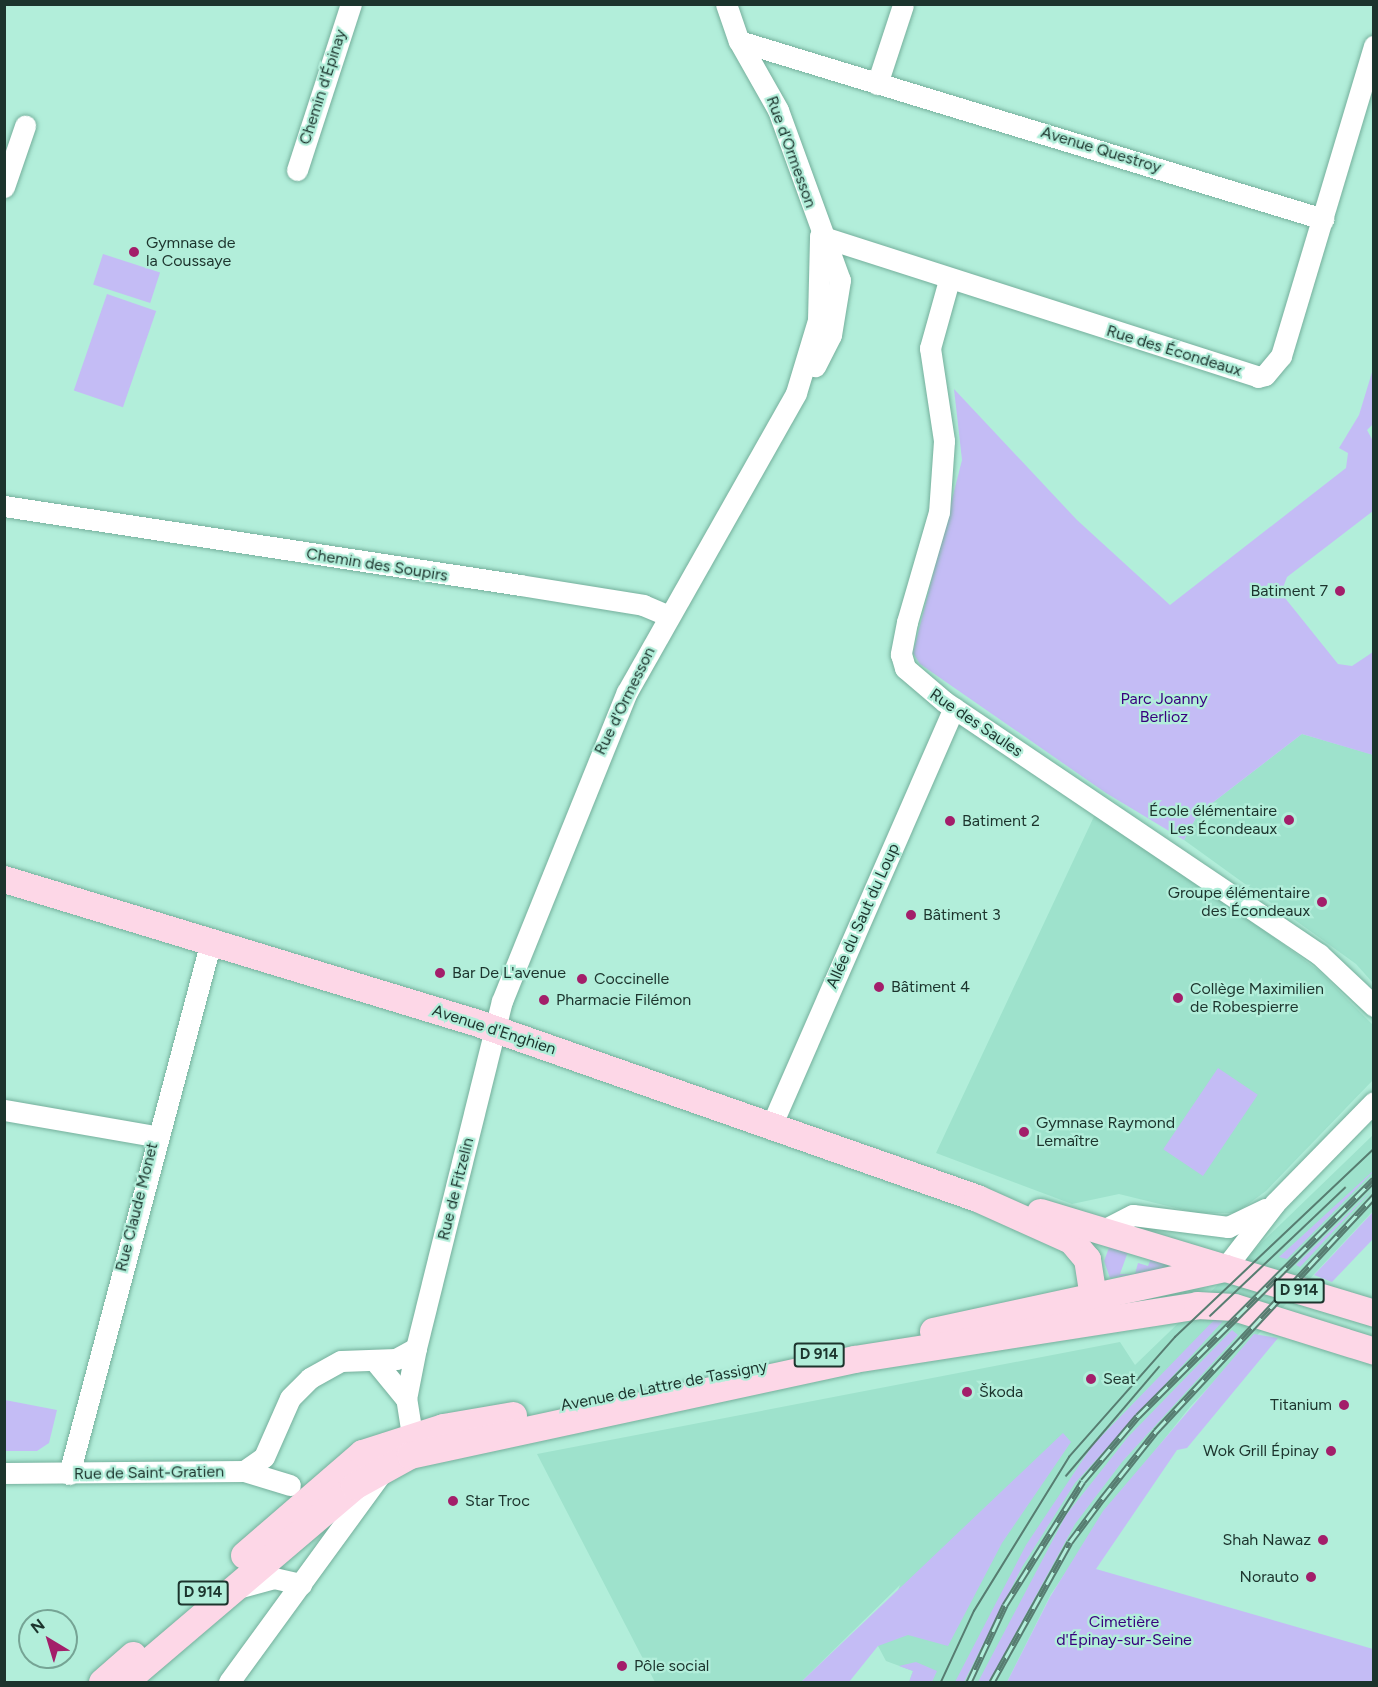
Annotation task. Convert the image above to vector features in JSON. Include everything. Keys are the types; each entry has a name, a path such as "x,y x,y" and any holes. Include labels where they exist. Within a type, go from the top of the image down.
{"main road":[{"name":"Avenue d'Enghien","path":"4,879 495,1029 772,1124 977,1198 1065,1235 1087,1259"},
{"name":"Avenue d'Enghien","path":"977,1198 1105,1228 1225,1268"},
{"path":"1105,1228 1087,1259 1093,1296 1111,1318"},
{"name":"Avenue de Lattre de Tassigny","path":"102,1683 305,1506 354,1458 412,1435 1225,1268 1374,1313"},
{"name":"Avenue de Lattre de Tassigny","path":"124,1683 234,1589 305,1506 410,1455 678,1394 1197,1305 1234,1307 1374,1351"}],"street":[{"name":"Chemin d'Épinay","path":"297,170 351,4"},
{"name":"Rue d'Ormesson","path":"495,1029 576,810 667,615 796,393 811,375 838,310 840,280 820,236 778,110 739,42 726,4"},
{"path":"877,84 903,5"},
{"name":"Avenue Questroy","path":"739,42 1323,219"},
{"name":"Rue des Écondeaux","path":"820,236 949,280 1258,377 1272,371 1281,356 1374,46"},
{"path":"4,187 25,126"},
{"name":"Rue des Saules","path":"949,280 930,348 944,441 939,512 901,654 915,681 1319,954 1374,1005"},
{"name":"Chemin des Soupirs","path":"4,506 643,605 667,615"},
{"name":"Allée du Saut du Loup","path":"772,1124 954,708"},
{"name":"Rue Claude Monet","path":"69,1474 155,1136 211,941"},
{"name":"Rue de Fitzelin","path":"412,1435 406,1399 416,1348 495,1029"},
{"path":"1225,1268 1275,1203 1374,1102"},
{"path":"4,1110 155,1136"},
{"path":"1105,1228 1133,1215 1228,1227 1275,1203"},
{"path":"244,1471 272,1445 290,1398 310,1378 340,1361 375,1361 416,1348"},
{"name":"Rue de Fitzelin","path":"375,1361 406,1399"},
{"path":"272,1445 305,1506 307,1551 328,1550"},
{"path":"228,1683 328,1550 384,1468"},
{"name":"Rue de Saint-Gratien","path":"4,1473 244,1471 305,1506"},
{"path":"234,1589 274,1578 301,1584"}],"shaded area":[{"name":"Groupe élémentaire des Écondeaux","path":"1302,734 1374,755 1373,983 1356,964 1184,840 1198,814"},
{"name":"Collège Maximilien de Robespierre","path":"1098,808 1319,971 1373,1025 1373,1080 1266,1191 1236,1213 1196,1213 1119,1194 1072,1204 936,1153"},
{"path":"1373,1135 1373,1211 1190,1407 1116,1499 1051,1594 1007,1682 909,1682 913,1671 886,1661 878,1646 900,1585 801,1682 655,1682 537,1454 1120,1342 1135,1365"}],"green space":[{"path":"103,254 160,273 150,303 93,284"},
{"path":"107,294 156,311 123,407 74,390"},
{"name":"Parc Joanny Berlioz","path":"1373,369 1373,424 1367,430 1373,441 1373,511 1287,577 1281,593 1338,664 1352,666 1373,652 1373,755 1302,734 1198,814 1184,840 1106,793 920,664 913,653 962,460 954,389 1077,520 1170,605 1346,468 1348,453 1339,448 1359,415"},
{"path":"1218,1068 1258,1095 1203,1176 1163,1149"},
{"path":"1373,1171 1287,1259 1279,1257"},
{"path":"1373,1189 1300,1267 1296,1265"},
{"path":"1373,1212 1373,1239 1332,1282 1314,1275"},
{"path":"1110,1245 1130,1246 1120,1274 1134,1274 1110,1278 1104,1261"},
{"path":"1151,1258 1169,1265 1165,1269 1135,1274 1138,1263 1148,1266"},
{"path":"1215,1319 1223,1321 1075,1483 1022,1567 964,1682 955,1682 1026,1545 1092,1446"},
{"path":"1232,1330 1238,1335 1122,1462 1075,1524 989,1682 978,1682 1066,1515 1128,1437"},
{"name":"Cimetière d'Épinay-sur-Seine","path":"1254,1334 1278,1338 1187,1448 1177,1450 1096,1569 1373,1649 1373,1682 1007,1682 1050,1597 1103,1511"},
{"path":"5,1400 57,1410 49,1443 37,1451 5,1451"},
{"path":"1063,1433 1071,1442 1002,1543 948,1646 908,1635 878,1646 849,1682 801,1682"},
{"path":"916,1662 937,1671 932,1682 909,1682 913,1671 899,1666"}],"tram line":[{"path":"941,1682 974,1611 1069,1457 1175,1337 1374,1149"},
{"path":"1210,1316 1345,1188"},
{"path":"1066,1476 1159,1367"}],"railway":[{"path":"969,1682 1005,1605 1083,1481 1138,1416 1374,1179"},
{"path":"992,1682 1070,1542 1102,1499 1156,1431 1374,1196"}],"place":[{"name":"Gymnase de la Coussaye","path":"134,252"},
{"name":"Batiment 7","path":"1340,591"},
{"name":"École élémentaire Les Écondeaux","path":"1289,820"},
{"name":"Batiment 2","path":"950,821"},
{"name":"Groupe élémentaire des Écondeaux","path":"1322,902"},
{"name":"Bâtiment 3","path":"911,915"},
{"name":"Bar De L'avenue","path":"440,973"},
{"name":"Coccinelle","path":"582,979"},
{"name":"Bâtiment 4","path":"879,987"},
{"name":"Collège Maximilien de Robespierre","path":"1178,998"},
{"name":"Pharmacie Filémon","path":"544,1000"},
{"name":"Gymnase Raymond Lemaître","path":"1024,1132"},
{"name":"Seat","path":"1091,1379"},
{"name":"Škoda","path":"967,1392"},
{"name":"Titanium","path":"1344,1405"},
{"name":"Wok Grill Épinay","path":"1331,1451"},
{"name":"Star Troc","path":"453,1501"},
{"name":"Shah Nawaz","path":"1323,1540"},
{"name":"Norauto","path":"1311,1577"},
{"name":"Pôle social","path":"622,1666"}]}
